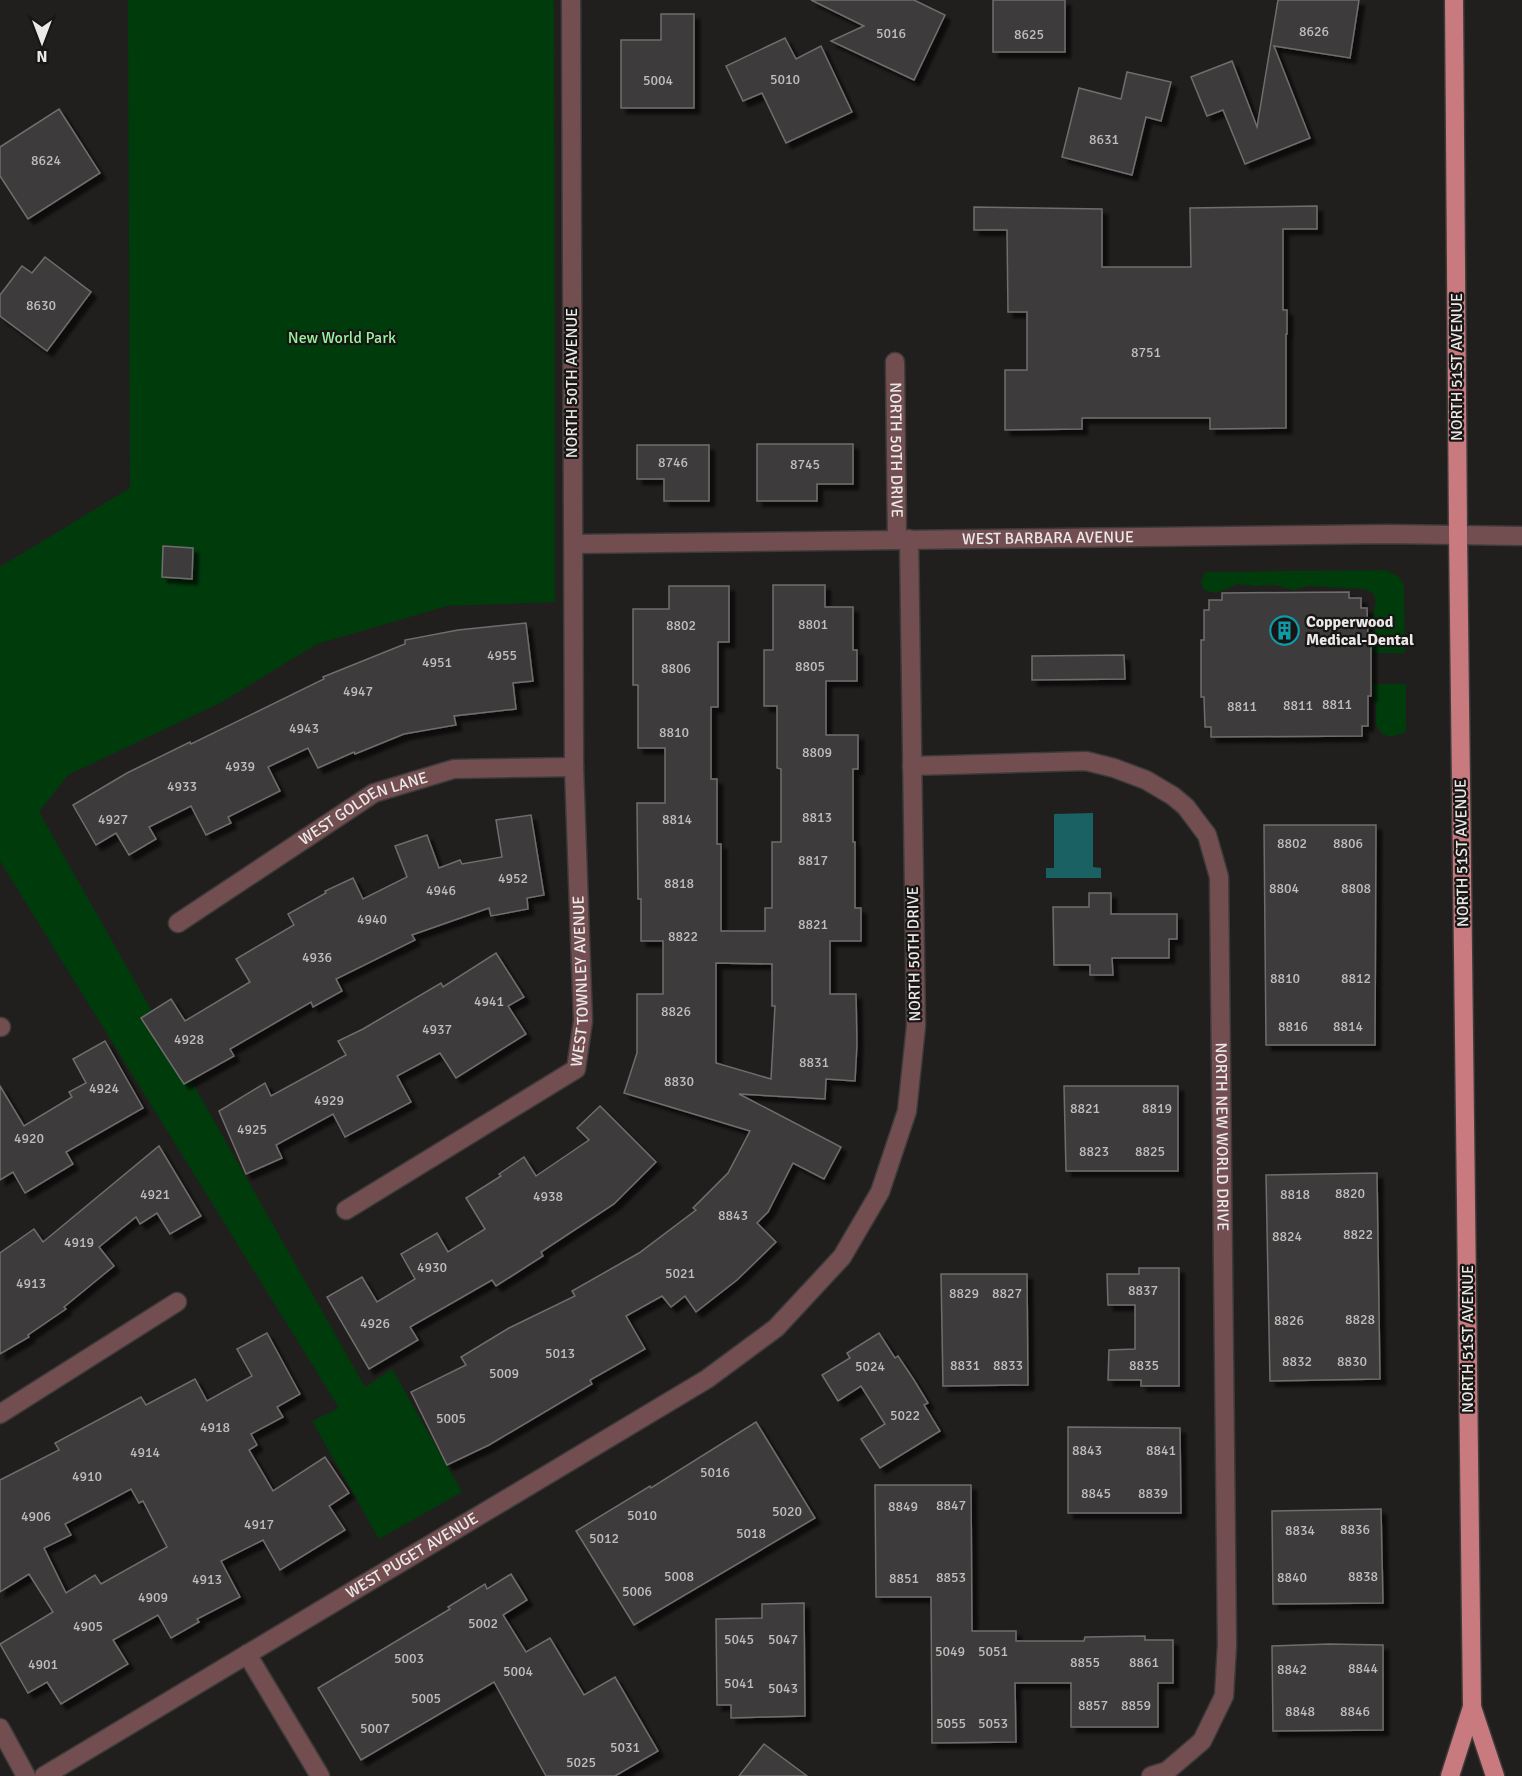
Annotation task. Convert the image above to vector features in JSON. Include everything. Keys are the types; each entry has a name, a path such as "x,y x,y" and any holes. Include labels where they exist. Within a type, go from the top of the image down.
{"main road":[{"name":"NORTH 51ST AVENUE","path":"1454,0 1472,1707 1495,1776"},
{"name":"NORTH 51ST AVENUE","path":"1450,1776 1472,1707"}],"street":[{"name":"NORTH 50TH AVENUE","path":"571,0 574,767"},
{"name":"NORTH 50TH DRIVE","path":"776,1328 842,1257 880,1192 907,1111 916,1026 912,766 895,362"},
{"name":"WEST BARBARA AVENUE","path":"574,544 1458,534 1522,536"},
{"name":"NORTH NEW WORLD DRIVE","path":"912,766 1086,762 1114,768 1146,780 1173,796 1186,807 1208,835 1219,877 1227,1645 1224,1696 1202,1741 1167,1771 1150,1776"},
{"name":"WEST GOLDEN LANE","path":"178,923 374,793 454,769 574,767"},
{"name":"WEST TOWNLEY AVENUE","path":"346,1210 576,1069 583,1022 574,767"},
{"path":"0,1414 177,1302"},
{"name":"WEST PUGET AVENUE","path":"44,1776 707,1378 776,1328"},
{"path":"247,1654 320,1776"},
{"path":"0,1728 26,1776"}],"green space":[{"name":"New World Park","path":"128,0 554,0 555,602 447,606 317,644 220,703 68,775 39,812 365,1387 392,1369 462,1492 379,1539 312,1421 339,1408 0,861 0,567 130,488"},
{"path":"1385,570 1398,576 1404,584 1405,653 1372,653 1373,614 1376,602 1373,593 1365,589 1308,586 1293,590 1275,585 1238,584 1216,593 1204,590 1201,582 1205,572"},
{"path":"1372,684 1406,684 1406,732 1390,737 1381,733 1376,725"}],"water":[{"path":"1093,813 1093,867 1101,868 1101,878 1046,878 1046,868 1054,868 1054,814"}],"building":[{"path":"811,0 914,0 945,15 914,80 831,41 864,26"},
{"path":"993,0 1065,0 1065,52 993,52"},
{"path":"1278,0 1359,0 1350,58 1274,46 1310,138 1245,164 1223,110 1207,116 1191,77 1232,61 1257,127"},
{"path":"661,14 694,14 694,108 621,108 621,40 661,40"},
{"path":"785,38 796,59 821,46 852,112 786,143 762,93 743,101 726,66"},
{"path":"1127,72 1171,82 1161,121 1146,117 1132,175 1062,157 1079,88 1121,99"},
{"path":"59,109 100,173 28,219 0,176 0,147"},
{"path":"1317,206 1317,229 1283,229 1283,310 1287,310 1286,428 1210,429 1210,418 1082,418 1082,429 1005,430 1005,370 1027,370 1027,312 1008,312 1007,230 974,230 974,207 1102,209 1102,267 1191,267 1190,208"},
{"path":"45,257 91,292 47,351 0,316 0,295 22,266 32,273"},
{"path":"757,444 853,444 853,484 817,484 817,501 757,501"},
{"path":"637,445 709,445 709,501 664,501 664,479 637,479"},
{"path":"163,546 193,548 192,579 162,577"},
{"path":"773,585 825,585 825,607 853,607 853,650 857,650 857,681 826,681 826,735 858,735 858,769 853,769 853,842 855,842 855,908 861,908 861,941 830,941 830,994 856,994 855,1081 826,1079 825,1099 739,1094 841,1147 824,1179 793,1163 768,1212 757,1223 776,1242 737,1280 696,1312 685,1296 671,1307 662,1296 626,1316 645,1349 590,1380 592,1384 489,1445 447,1465 411,1392 466,1365 461,1357 509,1328 575,1296 572,1291 639,1253 696,1210 693,1208 728,1173 750,1131 624,1093 637,1053 637,994 663,994 663,941 641,941 637,803 665,803 665,748 638,748 638,685 633,685 633,609 669,609 669,586 729,586 729,642 718,642 718,707 711,707 711,779 717,779 717,844 721,844 721,931 765,931 765,908 772,908 772,842 781,842 781,769 777,768 777,706 764,706 764,650 773,650","holes":["716,963 772,964 772,1006 775,1006 771,1079 716,1063"]},
{"path":"1349,592 1349,598 1361,598 1361,608 1367,608 1368,638 1371,638 1371,696 1368,696 1368,726 1362,726 1362,736 1211,737 1211,727 1205,727 1204,697 1201,697 1201,640 1204,640 1204,610 1209,610 1209,600 1222,600 1222,593"},
{"path":"526,623 533,681 513,683 516,709 454,716 456,725 404,734 318,768 308,748 268,767 280,791 228,817 231,823 206,835 191,806 149,827 156,839 129,855 116,833 96,845 73,805 127,773 324,679 323,677 405,644 405,640 458,630"},
{"path":"1124,655 1125,679 1032,680 1032,656"},
{"path":"531,815 544,895 527,898 528,909 491,916 489,908 412,935 415,940 336,979 342,991 313,1007 311,1002 230,1049 234,1056 184,1084 141,1018 171,999 185,1021 250,982 236,959 294,925 288,914 326,893 325,891 353,878 363,899 407,877 395,846 427,835 439,868 460,860 462,864 502,857 496,820"},
{"path":"1264,825 1376,825 1375,1045 1266,1045"},
{"path":"1089,893 1111,893 1111,914 1177,914 1177,939 1169,939 1169,958 1112,958 1113,975 1090,975 1090,965 1054,965 1053,907 1089,907"},
{"path":"496,953 524,997 508,1006 526,1034 456,1078 440,1053 397,1076 411,1102 345,1137 333,1114 276,1145 282,1158 246,1174 219,1111 265,1083 271,1096 346,1055 338,1041 363,1029 441,983 443,987"},
{"path":"105,1041 143,1108 66,1152 73,1164 25,1193 13,1172 0,1180 0,1086 24,1126 72,1097 69,1092 86,1083 73,1059"},
{"path":"1064,1086 1178,1086 1178,1171 1066,1171"},
{"path":"600,1106 656,1162 614,1204 541,1252 543,1256 496,1286 492,1280 410,1327 418,1340 369,1369 327,1297 362,1277 377,1302 415,1279 401,1254 437,1233 448,1252 485,1229 466,1198 501,1176 499,1174 524,1157 536,1176 589,1140 577,1128"},
{"path":"159,1146 201,1216 170,1234 157,1213 140,1224 136,1217 99,1247 114,1266 64,1307 66,1309 28,1335 29,1337 0,1354 0,1253 34,1229 43,1242"},
{"path":"1377,1173 1380,1379 1270,1381 1266,1175"},
{"path":"1139,1268 1179,1268 1179,1386 1141,1386 1141,1380 1108,1380 1109,1350 1135,1349 1135,1305 1108,1305 1107,1274 1139,1274"},
{"path":"941,1274 1027,1274 1028,1385 943,1386"},
{"path":"267,1333 300,1394 277,1407 283,1417 251,1434 257,1445 249,1450 273,1491 325,1457 349,1493 329,1506 345,1530 280,1570 263,1540 221,1561 240,1597 197,1619 199,1622 171,1638 158,1615 113,1640 128,1664 61,1704 47,1682 28,1693 0,1644 53,1612 29,1574 0,1592 0,1480 59,1450 55,1443 141,1397 146,1405 195,1379 207,1401 252,1376 237,1349","holes":["131,1489 139,1503 143,1501 167,1547 101,1584 95,1575 66,1593 44,1548 71,1535 65,1524"]},
{"path":"879,1333 895,1358 898,1356 914,1380 928,1403 924,1405 940,1431 880,1468 861,1439 885,1424 861,1386 838,1401 822,1375 850,1358 847,1353"},
{"path":"756,1422 815,1518 634,1625 576,1531 650,1486 651,1488"},
{"path":"1068,1427 1180,1428 1181,1513 1068,1513"},
{"path":"875,1485 971,1485 972,1631 1016,1631 1016,1641 1084,1641 1085,1637 1145,1636 1145,1640 1173,1640 1173,1683 1158,1683 1158,1727 1071,1727 1071,1683 1015,1683 1016,1742 932,1743 931,1597 876,1597"},
{"path":"1381,1509 1383,1603 1273,1604 1272,1511"},
{"path":"511,1574 527,1600 503,1615 526,1652 550,1638 584,1695 615,1677 658,1751 615,1776 546,1776 494,1682 361,1760 318,1688 450,1609 448,1607 485,1584 487,1589"},
{"path":"804,1603 805,1716 731,1718 731,1705 717,1705 716,1619 762,1618 762,1604"},
{"path":"1383,1645 1383,1730 1273,1731 1272,1646"},
{"path":"764,1744 807,1776 739,1776"}],"place":[{"name":"Copperwood Medical-Dental","path":"1285,631"}]}
